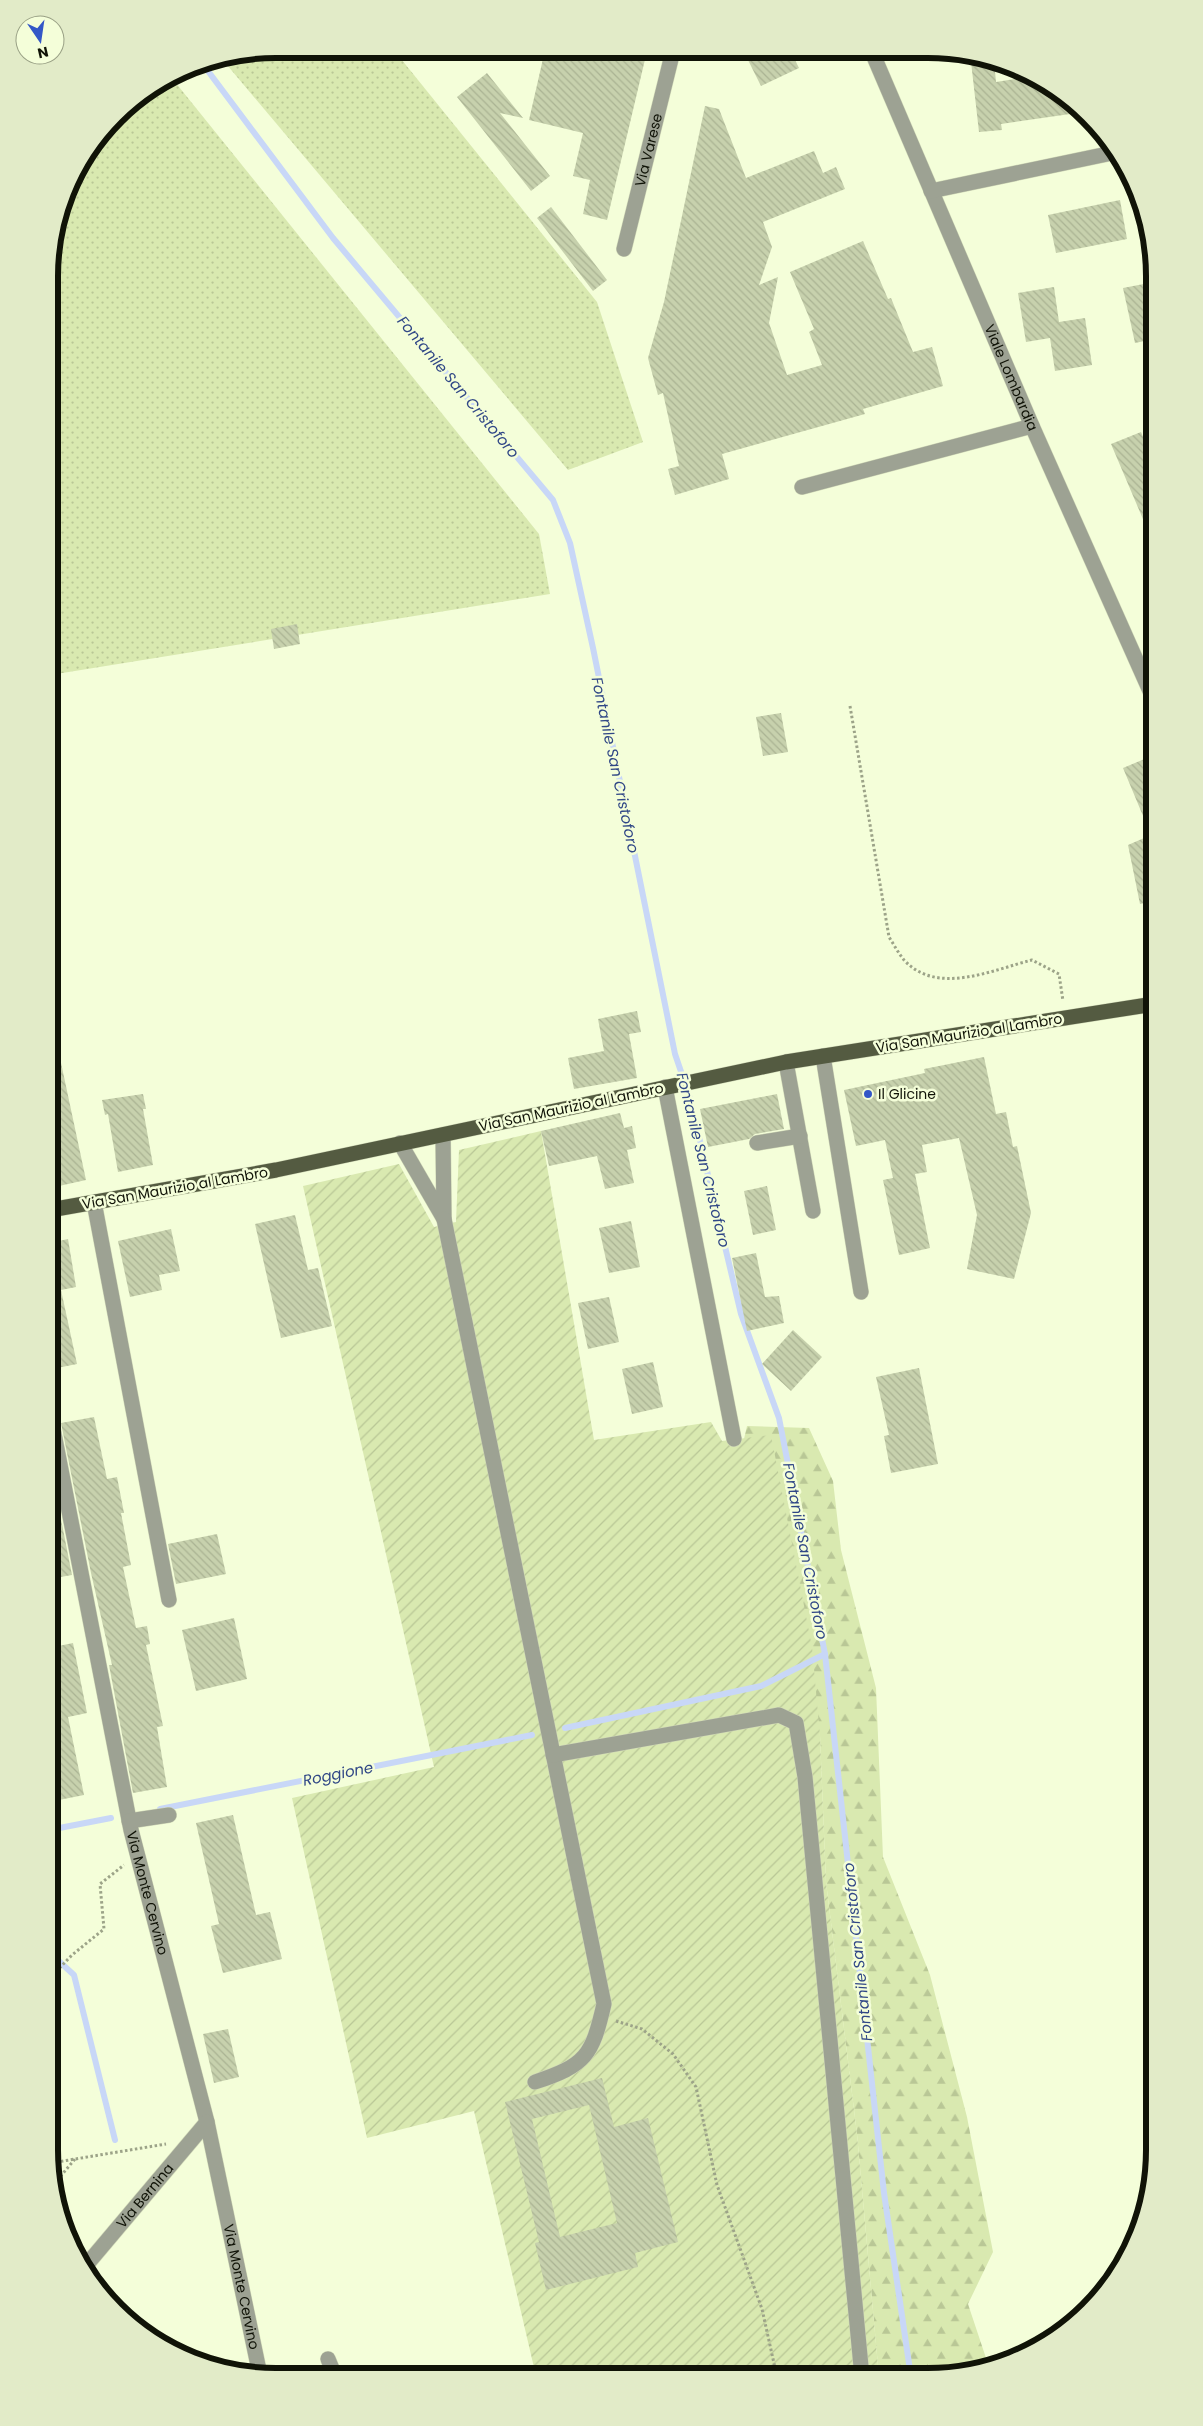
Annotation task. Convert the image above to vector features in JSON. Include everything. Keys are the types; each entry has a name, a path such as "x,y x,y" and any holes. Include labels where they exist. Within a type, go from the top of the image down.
{"main road":[{"name":"Via San Maurizio al Lambro","path":"58,1209 276,1170 786,1062 1146,1005"}],"street":[{"name":"Via Varese","path":"624,249 671,58"},
{"name":"Viale Lombardia","path":"875,58 1032,426 1146,682"},
{"path":"931,191 1109,154"},
{"path":"802,487 1032,426"},
{"path":"823,1056 861,1292"},
{"path":"786,1062 814,1211"},
{"path":"670,1086 734,1439"},
{"path":"443,1135 444,1219 604,2004 598,2032 586,2058 559,2074 535,2082"},
{"path":"757,1143 800,1136"},
{"path":"400,1144 444,1219"},
{"path":"94,1202 169,1600"},
{"name":"Via Monte Cervino","path":"58,1450 129,1821 207,2122 258,2368"},
{"path":"553,1755 779,1714 796,1723 806,1787 861,2368"},
{"path":"129,1821 169,1814"},
{"name":"Via Bernina","path":"88,2263 207,2122"},
{"path":"328,2359 332,2368"}],"path":[{"path":"850,706 889,938 905,960 924,975 951,980 1032,960 1059,974 1066,1018"},
{"path":"58,1969 104,1929 100,1884 128,1861 130,1871"},
{"path":"602,2016 642,2029 673,2054 696,2087 717,2185 762,2309 775,2368"},
{"path":"58,2162 171,2144"},
{"path":"59,2178 75,2159"}],"green space":[{"path":"261,58 400,58 597,302 643,442 568,470 226,64"},
{"path":"175,82 539,534 550,594 58,674 59,247 69,205 80,179 102,143 132,111 154,94"},
{"path":"541,1131 594,1440 711,1422 722,1441 771,1435 812,1647 820,1736 826,1882 857,2134 878,2368 534,2368 474,2111 367,2138 292,1798 434,1767 303,1186 399,1164 434,1227 456,1222 459,1150"},
{"path":"747,1426 809,1428 833,1481 841,1550 876,1688 883,1857 930,1975 967,2117 993,2252 968,2304 987,2360 956,2367 878,2368 857,2134 826,1882 820,1736 734,1482"}],"building":[{"path":"543,58 645,58 607,220 583,214 590,180 573,176 583,133 529,120"},
{"path":"752,58 794,58 799,68 761,86 748,60"},
{"path":"971,62 995,68 996,82 1020,78 1024,80 1049,94 1074,113 1001,124 1002,130 979,132"},
{"path":"487,73 523,118 500,113 550,176 531,191 457,97"},
{"path":"705,106 719,109 746,178 814,151 823,173 836,167 845,189 763,222 772,247 759,285 778,277 769,323 787,375 822,365 809,332 814,329 790,272 863,241 888,299 891,298 913,352 932,347 943,386 863,409 865,414 722,454 729,479 675,495 668,469 679,466 663,393 658,395 648,358 664,302"},
{"path":"1120,200 1127,239 1056,253 1048,215"},
{"path":"551,207 607,280 593,291 537,218"},
{"path":"1146,284 1146,341 1135,343 1123,288"},
{"path":"1054,287 1059,322 1085,318 1092,365 1055,371 1050,338 1026,342 1018,293"},
{"path":"1141,432 1146,444 1146,526 1111,444"},
{"path":"297,624 300,644 274,649 271,629"},
{"path":"781,713 788,752 763,756 756,717"},
{"path":"1146,758 1146,823 1123,768"},
{"path":"1146,837 1146,903 1140,904 1128,845"},
{"path":"637,1011 641,1032 629,1034 637,1078 574,1089 568,1058 604,1051 598,1019"},
{"path":"58,1049 86,1180 58,1186 58,1150 61,1149 58,1135"},
{"path":"984,1057 996,1114 1006,1112 1013,1147 1017,1146 1031,1213 1014,1279 967,1269 977,1215 959,1138 922,1145 927,1172 915,1174 930,1248 899,1255 883,1180 893,1178 885,1140 856,1146 844,1090 925,1073 924,1069"},
{"path":"143,1094 146,1109 143,1109 153,1165 118,1172 108,1114 105,1115 102,1100"},
{"path":"777,1094 784,1129 755,1134 749,1139 708,1147 700,1109"},
{"path":"620,1113 624,1128 632,1126 636,1148 627,1150 634,1183 605,1189 597,1156 549,1166 541,1131"},
{"path":"767,1186 776,1230 753,1235 744,1191"},
{"path":"295,1215 308,1270 318,1268 332,1326 281,1338 255,1224"},
{"path":"631,1221 640,1267 609,1273 599,1228"},
{"path":"171,1229 180,1271 159,1275 162,1290 130,1297 118,1241"},
{"path":"68,1239 76,1287 61,1290 77,1364 58,1368 58,1241"},
{"path":"756,1253 765,1297 779,1296 784,1323 747,1331 732,1258"},
{"path":"609,1297 619,1342 588,1349 578,1303"},
{"path":"793,1330 822,1357 791,1391 762,1364"},
{"path":"653,1362 663,1407 632,1414 622,1369"},
{"path":"919,1368 938,1464 891,1473 884,1436 889,1435 876,1377"},
{"path":"94,1417 107,1479 117,1477 124,1513 121,1513 131,1565 123,1567 136,1628 147,1626 150,1644 146,1645 163,1726 157,1727 167,1787 133,1793 109,1665 112,1665 91,1573 61,1423"},
{"path":"58,1504 72,1575 58,1577"},
{"path":"217,1534 226,1574 176,1584 168,1544"},
{"path":"234,1618 247,1679 196,1691 182,1630"},
{"path":"73,1643 87,1713 68,1717 84,1795 58,1800 58,1646"},
{"path":"233,1815 256,1915 270,1912 282,1959 223,1973 211,1926 219,1924 196,1823"},
{"path":"228,2029 239,2077 214,2083 203,2034"},
{"path":"602,2078 614,2127 648,2118 678,2242 635,2253 638,2267 546,2290 535,2243 539,2242 505,2102","holes":["589,2105 617,2223 560,2237 532,2119"]}],"waterway":[{"name":"Fontanile San Cristoforo","path":"206,69 333,238 553,500 570,543 675,1054 689,1095 741,1314 779,1418 825,1654 884,2193 910,2368"},
{"name":"Roggione","path":"565,1728 761,1686 825,1654"},
{"name":"Roggione","path":"160,1809 532,1735"},
{"name":"Roggione","path":"58,1828 111,1818"},
{"path":"58,1960 74,1975 115,2140"}],"place":[{"name":"Il Glicine","path":"868,1094"}]}
